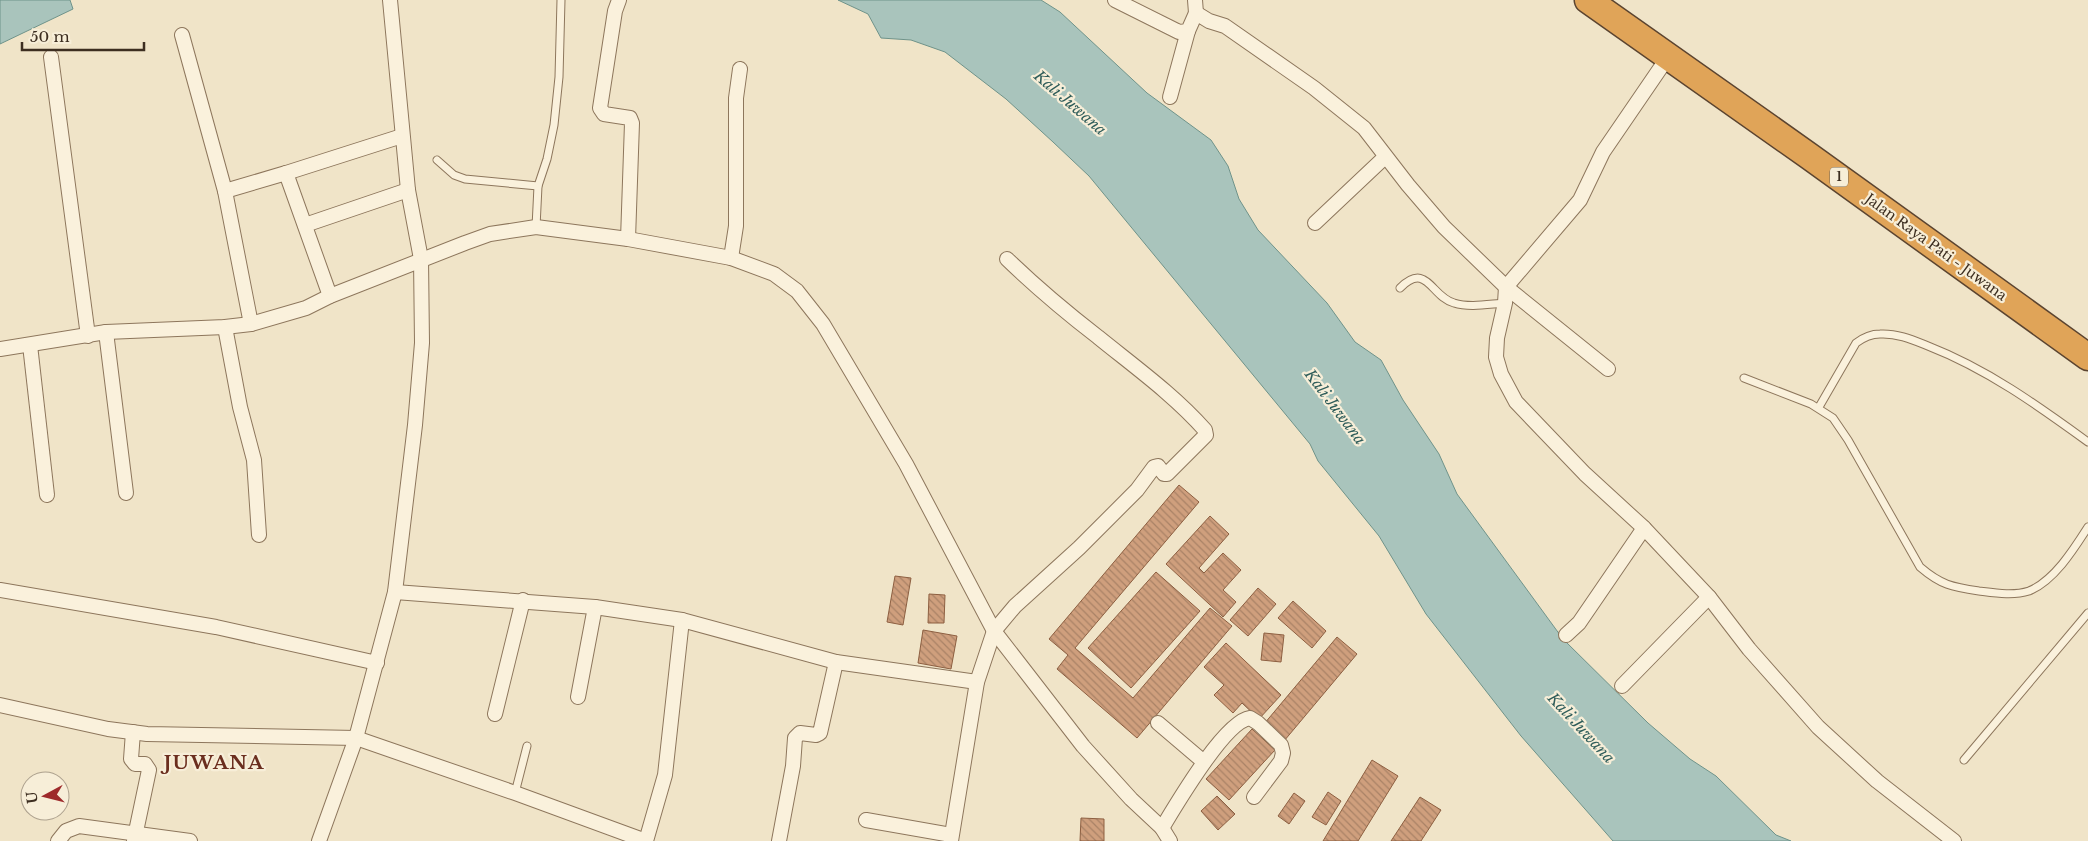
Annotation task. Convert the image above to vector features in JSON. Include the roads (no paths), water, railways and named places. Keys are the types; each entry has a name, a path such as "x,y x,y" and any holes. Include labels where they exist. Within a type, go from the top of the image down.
{"highway":[{"name":"Jalan Raya Pati - Juwana","path":"1588,0 2088,357"}],"street":[{"path":"319,841 356,738 394,592 415,425 422,343 423,300 421,259 408,190 390,0"},
{"path":"619,0 615,12 600,108 604,114 630,118 632,123 628,239"},
{"path":"1115,0 1179,32 1188,31"},
{"path":"1170,98 1196,7 1314,88 1364,128 1385,157 1444,227 1506,288 1608,369"},
{"path":"182,35 225,191 251,324"},
{"path":"51,57 88,336"},
{"path":"1668,57 1603,152 1580,200 1506,288 1505,303 1497,338 1496,358 1501,374 1516,402 1585,474 1644,528 1709,597 1750,649 1818,727 1877,781 1954,841"},
{"path":"731,258 736,226 736,98 740,69"},
{"path":"225,191 402,136"},
{"path":"1315,223 1385,157"},
{"path":"286,173 330,296"},
{"path":"305,225 408,190"},
{"path":"0,348 30,345 106,332 224,327 251,324 306,308 330,296 421,259 490,234 536,227 628,239 731,258 774,274 797,290 823,324 906,464 994,631 1083,746 1131,799 1162,828 1170,841"},
{"path":"866,820 951,838 977,682 994,631 1015,606 1079,548 1137,490 1154,466 1158,466 1164,474 1170,471 1206,435 1205,430 1175,398 1037,288 1007,260"},
{"path":"224,327 240,407 254,460 259,535"},
{"path":"106,332 126,492"},
{"path":"30,345 47,495"},
{"path":"1566,635 1580,623 1644,528"},
{"path":"0,590 216,627 377,663"},
{"path":"394,592 523,600 595,607 682,620 836,662 977,682"},
{"path":"1622,686 1709,597"},
{"path":"496,714 523,600"},
{"path":"578,697 595,607"},
{"path":"0,705 108,729 133,732 356,738 646,841 665,775 682,620"},
{"path":"779,841 793,766 795,738 800,733 816,736 820,733 836,662"},
{"path":"1162,828 1204,762 1239,722 1250,718 1282,745 1284,753 1281,761 1254,797"},
{"path":"1158,723 1204,762"},
{"path":"133,732 131,759 135,764 145,764 149,770 135,837"},
{"path":"58,841 66,831 79,826 135,837 190,841"}],"lane":[{"path":"536,227 538,186 547,159 554,125 559,77 561,0"},
{"path":"437,160 454,175 465,179 538,186"},
{"path":"1400,288 1409,280 1419,278 1426,281 1451,303 1467,305 1505,303"},
{"path":"1819,407 1856,343 1866,336 1893,334 1946,353 2002,381 2088,442"},
{"path":"1744,378 1819,407 1832,418 1848,440 1920,567 1935,580 1953,587 1998,593 2012,594 2029,590 2044,581 2069,556 2088,527"},
{"path":"1964,760 2088,613"},
{"path":"515,793 527,746"}],"water":[{"path":"0,0 70,0 73,9 0,44"},
{"name":"Kali Juwana","path":"838,0 1041,0 1060,12 1147,93 1211,140 1228,166 1239,199 1258,230 1327,303 1355,342 1381,360 1403,400 1439,454 1457,494 1563,639 1648,723 1690,759 1716,776 1776,835 1791,841 1613,841 1521,736 1426,614 1379,536 1318,461 1310,444 1089,176 1006,99 945,52 911,40 881,38 868,14"}],"district":[{"name":"JUWANA","path":"214,762"}]}
